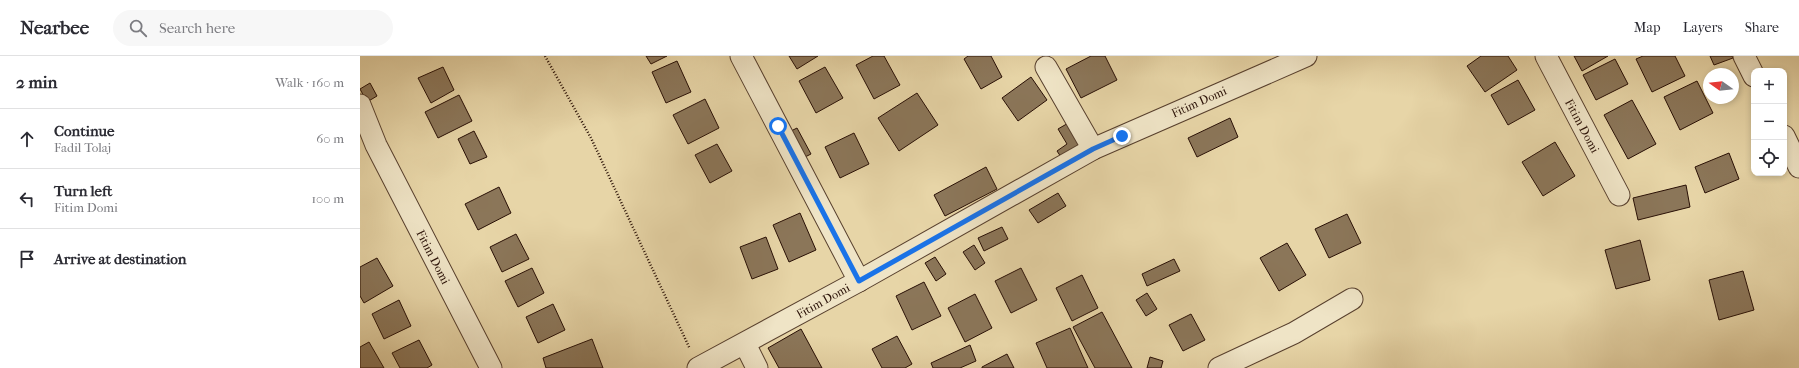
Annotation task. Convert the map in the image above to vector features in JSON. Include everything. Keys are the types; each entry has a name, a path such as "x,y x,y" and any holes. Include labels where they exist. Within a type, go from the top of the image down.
{"street":[{"path":"741,56 859,281"},
{"name":"Fitim Domi","path":"699,368 859,281 1093,149 1306,56"},
{"name":"Fitim Domi","path":"1546,56 1619,196"},
{"path":"1744,56 1751,70"},
{"path":"1046,67 1093,149"},
{"name":"Fitim Domi","path":"360,105 376,145 491,368"},
{"path":"1786,140 1799,167"},
{"path":"1219,368 1294,333 1352,299"},
{"path":"745,344 757,368"}],"path":[{"path":"545,56 591,138 699,368"}],"building":[{"path":"646,56 667,56 651,64"},
{"path":"789,56 818,56 797,69"},
{"path":"873,56 884,56 900,85 874,99 856,65"},
{"path":"968,56 991,56 1002,77 981,89 964,59"},
{"path":"1091,56 1105,56 1117,80 1081,98 1066,69"},
{"path":"1481,56 1508,56 1517,70 1485,92 1467,66"},
{"path":"1574,56 1608,56 1582,71"},
{"path":"1643,56 1675,56 1685,76 1652,92 1636,59"},
{"path":"1710,56 1732,56 1733,58 1714,65"},
{"path":"1615,59 1628,84 1596,100 1583,75"},
{"path":"677,61 691,92 666,103 652,72"},
{"path":"443,67 454,90 431,103 418,78"},
{"path":"825,67 843,98 816,113 799,81"},
{"path":"1031,77 1047,100 1018,121 1002,98"},
{"path":"1518,80 1535,110 1508,125 1491,95"},
{"path":"1697,81 1703,93 1703,104 1708,104 1713,113 1680,130 1664,97"},
{"path":"370,83 377,96 367,102 360,89"},
{"path":"917,93 938,125 899,151 878,118"},
{"path":"459,95 472,121 438,138 425,112"},
{"path":"705,99 719,128 688,144 673,115"},
{"path":"1632,100 1656,144 1628,159 1604,115"},
{"path":"1230,118 1238,137 1197,157 1188,138"},
{"path":"1070,122 1085,146 1063,160 1057,151 1067,144 1058,129"},
{"path":"797,128 811,154 801,159 787,133"},
{"path":"474,131 487,157 470,164 458,139"},
{"path":"854,133 869,164 840,178 825,147"},
{"path":"1555,142 1575,176 1543,196 1522,162"},
{"path":"717,144 732,171 710,183 695,155"},
{"path":"1729,153 1739,179 1705,193 1695,167"},
{"path":"986,167 997,189 945,216 934,195"},
{"path":"1686,185 1690,207 1638,220 1633,198"},
{"path":"499,187 511,213 478,230 465,204"},
{"path":"1058,193 1066,206 1038,223 1029,210"},
{"path":"800,213 816,250 789,262 773,225"},
{"path":"1347,214 1361,243 1329,258 1315,229"},
{"path":"1002,227 1008,239 984,251 978,238"},
{"path":"516,234 529,259 502,272 490,247"},
{"path":"766,237 778,269 752,279 740,247"},
{"path":"1640,240 1650,280 1616,289 1605,250"},
{"path":"1287,243 1306,275 1279,291 1260,258"},
{"path":"974,245 985,263 975,270 963,252"},
{"path":"935,257 946,274 936,281 925,263"},
{"path":"377,258 393,286 364,303 360,296 360,267"},
{"path":"1174,259 1180,271 1147,286 1142,274"},
{"path":"532,268 544,293 518,307 505,281"},
{"path":"1021,268 1037,300 1011,313 995,281"},
{"path":"1743,271 1754,310 1719,320 1709,280"},
{"path":"1082,275 1098,308 1072,321 1056,288"},
{"path":"924,282 941,316 912,330 896,296"},
{"path":"1147,293 1157,309 1146,316 1136,300"},
{"path":"975,294 992,328 965,342 948,308"},
{"path":"399,300 411,326 384,339 372,314"},
{"path":"553,304 565,330 538,343 526,317"},
{"path":"1102,312 1132,368 1095,368 1073,327"},
{"path":"1191,314 1205,340 1183,351 1169,325"},
{"path":"1070,328 1088,368 1047,368 1036,343"},
{"path":"801,329 822,368 779,368 768,348"},
{"path":"897,336 912,364 905,368 882,368 872,349"},
{"path":"592,339 603,368 546,368 543,358"},
{"path":"419,340 432,365 427,368 400,368 392,353"},
{"path":"369,342 384,368 360,368 360,347"},
{"path":"970,345 976,361 960,368 933,368 931,363"},
{"path":"1007,354 1014,368 982,368 982,367"},
{"path":"1150,357 1163,361 1161,368 1147,368"}],"route":[{"path":"778,126 859,281 1093,149 1122,136"}]}
